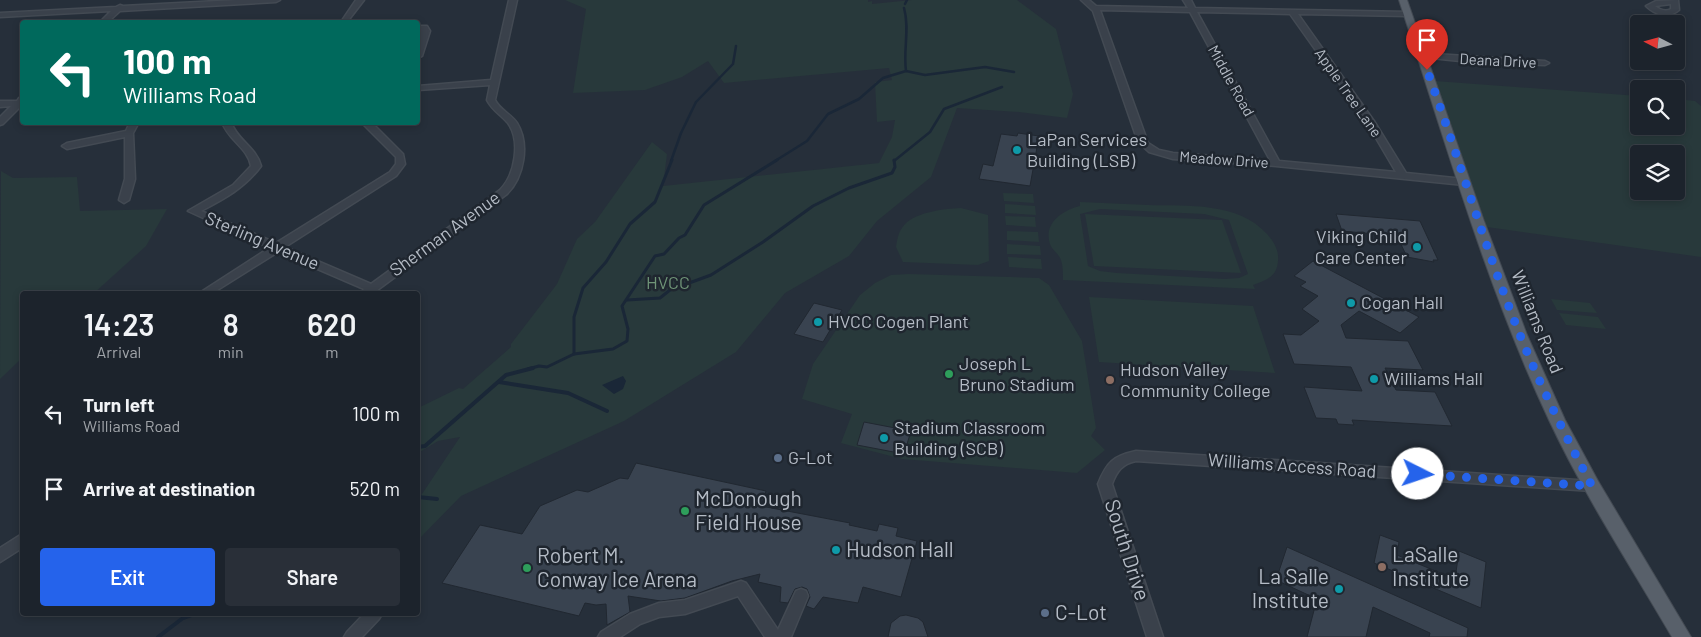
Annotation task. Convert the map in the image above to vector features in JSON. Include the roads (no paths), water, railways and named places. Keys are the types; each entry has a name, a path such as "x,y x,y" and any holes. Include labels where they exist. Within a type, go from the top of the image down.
{"main road":[{"name":"Williams Road","path":"1405,7 1464,182 1523,341 1557,420 1592,486 1682,637"}],"street":[{"path":"0,15 276,0"},
{"path":"345,20 360,0"},
{"name":"Sherman Avenue","path":"367,291 495,200 511,183 519,156 518,136 516,128 510,120 494,106 491,100 513,0"},
{"name":"Meadow Drive","path":"1085,0 1094,8 1145,146 1157,152 1173,156 1276,163 1464,182"},
{"name":"Middle Road","path":"1187,0 1276,163"},
{"path":"106,20 120,7"},
{"path":"1094,8 1292,11 1405,7"},
{"name":"Apple Tree Lane","path":"1292,11 1370,121 1402,175"},
{"path":"420,50 426,31 424,28"},
{"name":"Deana Drive","path":"1422,55 1470,60 1545,63"},
{"path":"420,88 494,82"},
{"path":"0,104 20,102"},
{"path":"0,122 20,103"},
{"path":"124,200 130,179 129,133 133,125"},
{"name":"Sterling Avenue","path":"227,125 229,131 252,154 256,166 251,174 237,186 193,211 276,247 367,291"},
{"path":"209,291 393,174 401,164 400,156 368,125"},
{"path":"68,146 129,133"},
{"name":"Williams Access Road","path":"1114,465 1121,459 1136,456 1592,486"},
{"name":"South Drive","path":"1114,465 1105,484 1155,637"},
{"path":"0,556 20,541"},
{"path":"606,637 635,620 660,610 685,607 741,588 774,637"},
{"path":"783,637 801,596"},
{"path":"352,637 372,616"}],"water":[{"path":"623,376 626,381 623,389 614,394 602,385"}],"waterway":[{"path":"905,4 907,0"},
{"path":"904,8 906,16 906,71"},
{"path":"671,161 681,133 696,102 733,64 736,46"},
{"path":"906,71 925,75 985,67 1014,72"},
{"path":"775,161 807,141 828,114 859,99 883,78 906,71"},
{"path":"894,161 930,132 944,109 1002,87"},
{"path":"574,354 574,317 583,288 606,262 630,224 655,202 672,160"},
{"path":"574,354 613,349 627,341 628,329 622,306 655,256 664,254 679,238 685,235 704,205 777,160"},
{"path":"627,300 660,298 670,290 711,275 763,242 813,206 849,188 892,173 895,167 894,161"},
{"path":"528,369 539,366 547,367 574,354"},
{"path":"420,447 425,446 506,375 533,368"},
{"path":"499,382 568,393 607,411"},
{"path":"420,497 437,499"},
{"path":"158,637 188,616"}],"place":[{"name":"LaPan Services Building (LSB)","path":"1017,150"},
{"name":"Viking Child Care Center","path":"1417,247"},
{"name":"Cogan Hall","path":"1351,303"},
{"name":"HVCC Cogen Plant","path":"818,322"},
{"name":"Joseph L Bruno Stadium","path":"949,374"},
{"name":"Williams Hall","path":"1374,379"},
{"name":"Hudson Valley Community College","path":"1110,380"},
{"name":"Stadium Classroom Building (SCB)","path":"884,438"},
{"name":"G-Lot","path":"778,458"},
{"name":"McDonough Field House","path":"685,511"},
{"name":"Hudson Hall","path":"836,550"},
{"name":"LaSalle Institute","path":"1382,567"},
{"name":"Robert M. Conway Ice Arena","path":"527,568"},
{"name":"La Salle Institute","path":"1339,589"},
{"name":"C-Lot","path":"1045,613"}],"park label":[{"name":"HVCC","path":"668,283"}]}
